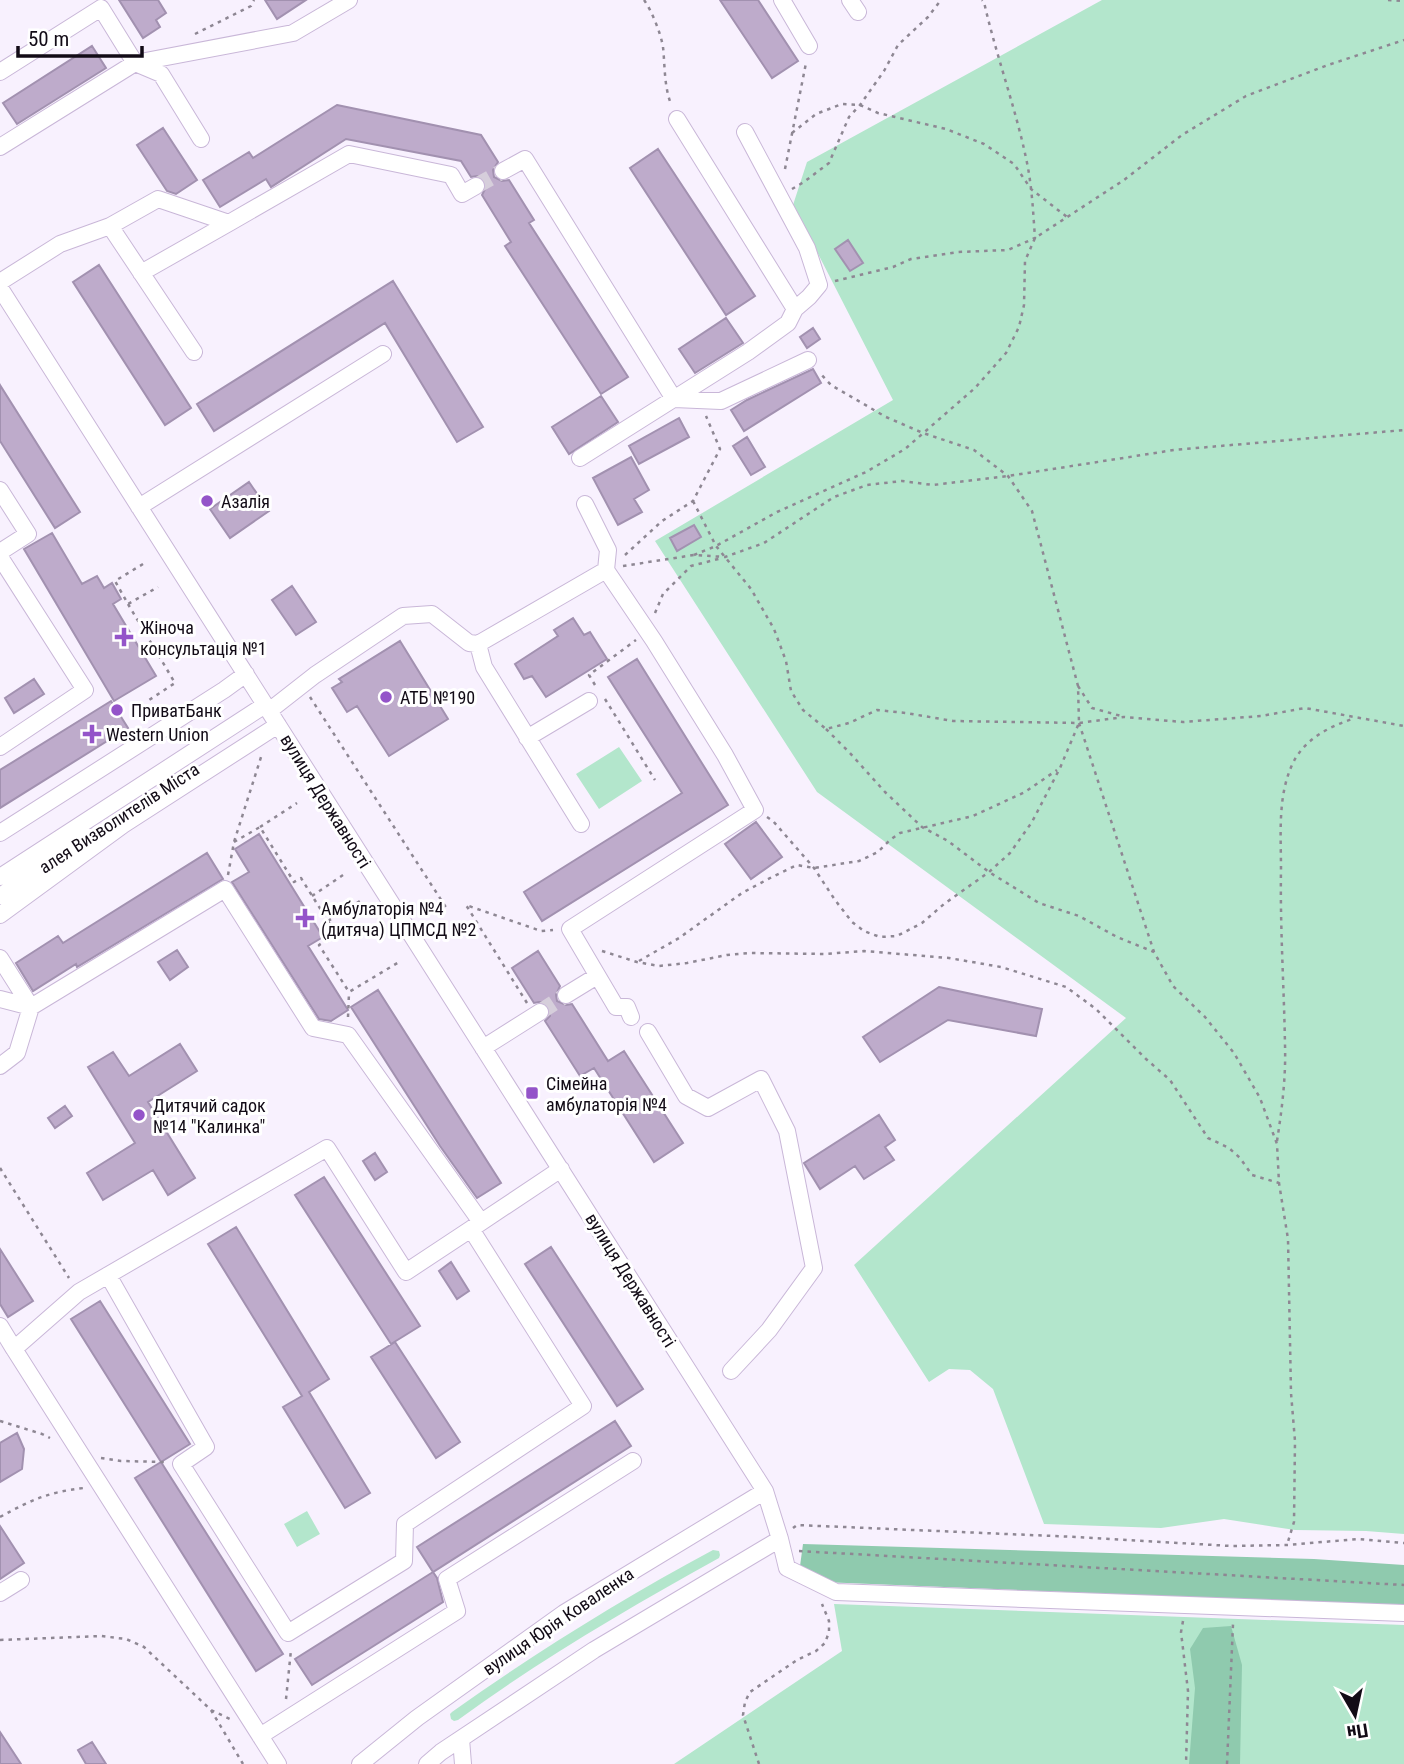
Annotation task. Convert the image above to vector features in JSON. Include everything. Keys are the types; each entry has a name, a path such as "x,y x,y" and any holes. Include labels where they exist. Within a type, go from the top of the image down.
{"street":[{"path":"0,148 135,63 293,33 349,0"},
{"path":"782,0 809,46"},
{"path":"0,72 102,4 135,63 162,74 201,139"},
{"path":"677,119 795,309"},
{"path":"580,458 748,352 788,323 795,309 820,285 807,248 745,132"},
{"path":"141,273 349,154 451,176 463,194 476,186"},
{"path":"503,171 525,159 674,399"},
{"path":"0,282 60,244 110,226 158,199 229,223"},
{"path":"110,226 194,352"},
{"name":"вулиця Державності","path":"0,288 765,1491 787,1568 836,1592 1404,1612"},
{"path":"139,507 383,354"},
{"path":"674,399 721,401 808,360"},
{"path":"0,490 28,534 0,554 85,690 0,747"},
{"path":"585,505 608,550 606,570 725,755 755,810 570,929 616,1007 627,1007 631,1017"},
{"path":"0,915 271,715 303,685 403,616 432,614 469,643 478,644 606,570"},
{"path":"478,644 484,667 581,824"},
{"path":"0,833 246,674"},
{"path":"527,738 589,702"},
{"name":"алея Визволителів Міста","path":"0,877 271,715"},
{"name":"алея Визволителів Міста","path":"0,896 271,715"},
{"path":"0,1066 17,1053 31,1007 225,889 313,1028 348,1035 476,1226 583,1406 405,1524 404,1561 288,1633 181,1465 206,1447 108,1276"},
{"path":"0,958 31,1007"},
{"path":"566,995 597,976"},
{"path":"0,999 31,1007"},
{"path":"483,1048 537,1014"},
{"path":"649,1032 686,1096 708,1108 761,1079 786,1131 814,1268 769,1331 731,1371"},
{"path":"14,1349 79,1292 327,1148 406,1272 561,1169"},
{"path":"0,1326 278,1764"},
{"path":"260,1736 457,1611 447,1579 633,1461"},
{"name":"вулиця Юрія Коваленка","path":"360,1764 417,1718 564,1613 765,1491"},
{"path":"427,1764 594,1650 781,1544"},
{"path":"0,1593 22,1580"},
{"path":"461,1739 463,1764"}],"path":[{"path":"193,35 251,6 254,0"},
{"path":"644,0 649,6 663,43 667,95 677,119"},
{"path":"780,197 829,163 849,117 884,71 898,46 928,17 941,0"},
{"path":"694,555 716,546 777,512 866,472 905,449 975,388 1006,353 1019,327 1024,305 1026,261 1035,238 1031,189 1019,132 982,0"},
{"path":"1388,0 1403,2"},
{"path":"820,285 911,260 958,252 1008,250 1035,238 1124,180 1182,135 1246,96 1404,40"},
{"path":"780,197 809,46"},
{"path":"792,133 816,114 842,104 860,105 878,113 946,129 984,144 1014,164 1031,189 1067,217"},
{"path":"808,360 831,384 886,417 974,450 1008,476 1031,511 1078,686 1079,723 1154,952 1173,986 1205,1017 1234,1053 1260,1098 1277,1144"},
{"path":"606,570 662,521 693,501 720,449 703,408"},
{"path":"655,780 589,675 647,632 663,594 691,566 764,543 834,497 867,485 902,481 933,485 1174,450 1404,430"},
{"path":"693,501 716,546 751,589 774,629 786,661 791,691 803,710 826,729 885,792 922,827 948,841 989,872 1039,903 1079,916 1117,937 1154,952"},
{"path":"606,570 638,562 694,555 725,557"},
{"path":"143,564 115,581 175,683 146,702"},
{"path":"128,604 158,587"},
{"path":"303,685 447,909"},
{"path":"1078,686 1092,708 1124,717 1183,722 1261,716 1305,708 1404,726"},
{"path":"826,729 849,723 877,710 953,721 1079,723 1124,717"},
{"path":"1287,1545 1294,1522 1295,1441 1291,1392 1288,1239 1279,1183 1277,1144 1284,1097 1285,1048 1281,817 1285,784 1295,758 1316,736 1337,724 1358,717"},
{"path":"755,810 773,821 814,868 852,922 864,932 880,937 897,936 922,923 1010,853 1032,822 1060,768 1079,723"},
{"path":"225,889 234,842 263,750"},
{"path":"637,962 679,938 742,893 797,865 814,868 859,862 878,852 900,833 973,816 1025,792 1060,768"},
{"path":"234,842 297,803"},
{"path":"260,827 294,882 301,877 336,934 319,945 349,992 348,1035"},
{"path":"312,896 343,874"},
{"path":"328,921 360,901"},
{"path":"537,1014 466,905 541,931 570,929"},
{"path":"579,944 659,966 750,953 864,951 949,958 1001,967 1066,987 1096,1009 1170,1080 1208,1138 1229,1148 1252,1175 1279,1183"},
{"path":"349,992 399,962"},
{"path":"0,1168 79,1292"},
{"path":"0,1421 51,1439"},
{"path":"81,1454 121,1461 181,1465"},
{"path":"0,1517 31,1500 58,1491 101,1486"},
{"path":"1404,1543 1357,1539 1287,1545 1231,1546 1077,1536 797,1525 781,1544 808,1552 1404,1585"},
{"path":"759,1764 743,1715 745,1702 750,1692 825,1643 830,1632 829,1621 813,1582"},
{"path":"1186,1605 1181,1632 1188,1690 1186,1764"},
{"path":"1227,1764 1235,1607"},
{"path":"283,1722 291,1655 288,1633"},
{"path":"0,1640 101,1636 126,1639 144,1647 211,1710 243,1764"},
{"path":"211,1710 234,1720"}],"green space":[{"path":"1102,0 1404,0 1404,1534 1295,1530 1224,1519 1161,1528 1044,1524 993,1389 970,1370 949,1369 929,1382 854,1265 1126,1018 817,792 655,541 893,400 793,205 807,162"},
{"path":"619,747 642,781 599,809 576,774"},
{"path":"307,1511 320,1534 297,1547 284,1524"},
{"path":"803,1544 1314,1559 1404,1565 1404,1606 798,1581"},
{"path":"713,1550 719,1551 719,1558 586,1635 458,1720 451,1719 452,1712 547,1647"},
{"path":"834,1604 1404,1625 1404,1764 674,1764 842,1651"},
{"path":"1231,1626 1242,1665 1240,1764 1189,1764 1195,1688 1190,1649 1203,1628"}],"building":[{"path":"119,0 158,0 166,13 156,20 160,27 143,38"},
{"path":"265,0 306,0 277,19"},
{"path":"720,0 758,0 798,61 772,78"},
{"path":"92,46 106,68 17,124 3,103"},
{"path":"337,105 481,135 498,162 493,170 494,177 502,181 509,180 534,220 529,223 628,377 601,394 505,246 511,242 482,195 486,187 485,180 477,176 471,177 461,161 346,139 271,187 266,179 220,207 203,180 249,152 253,158"},
{"path":"163,128 197,180 176,194 167,191 137,145"},
{"path":"658,149 755,296 726,315 630,168"},
{"path":"848,240 863,263 850,271 835,249"},
{"path":"99,265 191,408 165,425 73,282"},
{"path":"393,281 483,427 457,442 385,323 214,431 197,404"},
{"path":"726,318 743,343 695,373 679,349"},
{"path":"813,328 820,339 807,348 800,337"},
{"path":"813,369 821,383 744,431 731,410"},
{"path":"0,385 80,512 55,528 0,441"},
{"path":"601,396 618,422 569,454 552,427"},
{"path":"679,418 689,437 639,464 629,446"},
{"path":"747,437 765,467 751,475 733,446"},
{"path":"631,457 649,490 634,499 642,512 618,525 593,478"},
{"path":"249,482 269,511 230,538 210,509"},
{"path":"694,525 701,537 677,551 670,538"},
{"path":"52,533 82,584 97,576 104,588 112,583 121,599 113,604 156,676 114,701 24,549"},
{"path":"292,586 316,622 296,635 272,600"},
{"path":"573,618 584,635 590,632 607,659 546,697 532,676 524,679 515,664 558,636 554,630"},
{"name":"АТБ №190","path":"400,641 448,719 389,756 357,706 347,712 332,688 342,682 339,679"},
{"path":"637,659 728,805 542,921 524,892 682,793 608,677"},
{"path":"34,679 44,694 14,713 5,698"},
{"path":"111,701 128,728 0,808 0,770"},
{"path":"756,822 782,857 751,879 725,844"},
{"path":"259,834 323,937 308,946 348,1010 331,1021 319,1019 232,882 249,872 235,849"},
{"path":"207,853 223,879 33,991 16,963 58,936 63,943"},
{"path":"177,950 188,967 170,980 158,962"},
{"path":"538,951 560,986 556,995 557,1001 566,1005 572,1004 608,1061 624,1051 683,1143 654,1162 594,1068 580,1076 545,1021 550,1016 549,1007 544,1002 534,1003 512,968"},
{"path":"939,987 1042,1009 1036,1036 948,1020 880,1062 863,1037"},
{"path":"378,990 501,1183 477,1198 440,1146 351,1007"},
{"path":"180,1044 197,1071 148,1102 195,1178 168,1195 153,1170 103,1200 87,1173 135,1143 88,1067 113,1052 129,1076"},
{"path":"65,1106 72,1116 55,1128 48,1118"},
{"path":"879,1115 895,1140 885,1147 894,1160 864,1179 855,1166 820,1189 804,1163"},
{"path":"375,1153 387,1172 375,1180 363,1161"},
{"path":"324,1177 420,1326 391,1344 295,1195"},
{"path":"236,1227 329,1379 309,1392 370,1493 345,1508 283,1407 302,1396 208,1244"},
{"path":"551,1247 643,1389 617,1406 525,1264"},
{"path":"0,1249 33,1301 8,1317 0,1304"},
{"path":"451,1262 469,1291 457,1299 439,1271"},
{"path":"100,1301 190,1444 161,1462 71,1319"},
{"path":"395,1342 460,1442 436,1458 371,1357"},
{"path":"615,1421 631,1446 433,1572 417,1547"},
{"path":"17,1433 24,1449 22,1469 0,1482 0,1443"},
{"path":"161,1462 283,1654 256,1671 135,1478"},
{"path":"0,1526 24,1563 0,1579"},
{"path":"433,1572 443,1602 312,1685 295,1659"},
{"path":"0,1732 21,1764 0,1764"},
{"path":"92,1742 106,1764 86,1764 78,1750"}],"tunnel":[{"path":"476,186 503,171"},
{"path":"540,1012 566,995"}],"place":[{"name":"Азалія","path":"207,501"},
{"name":"Жіноча консультація №1","path":"124,637"},
{"name":"АТБ №190","path":"386,697"},
{"name":"ПриватБанк","path":"117,710"},
{"name":"Western Union","path":"92,734"},
{"name":"Амбулаторія №4 (дитяча) ЦПМСД №2","path":"305,918"},
{"name":"Сімейна амбулаторія №4","path":"532,1093"},
{"name":"Дитячий садок №14 \"Калинка\"","path":"139,1115"}]}
